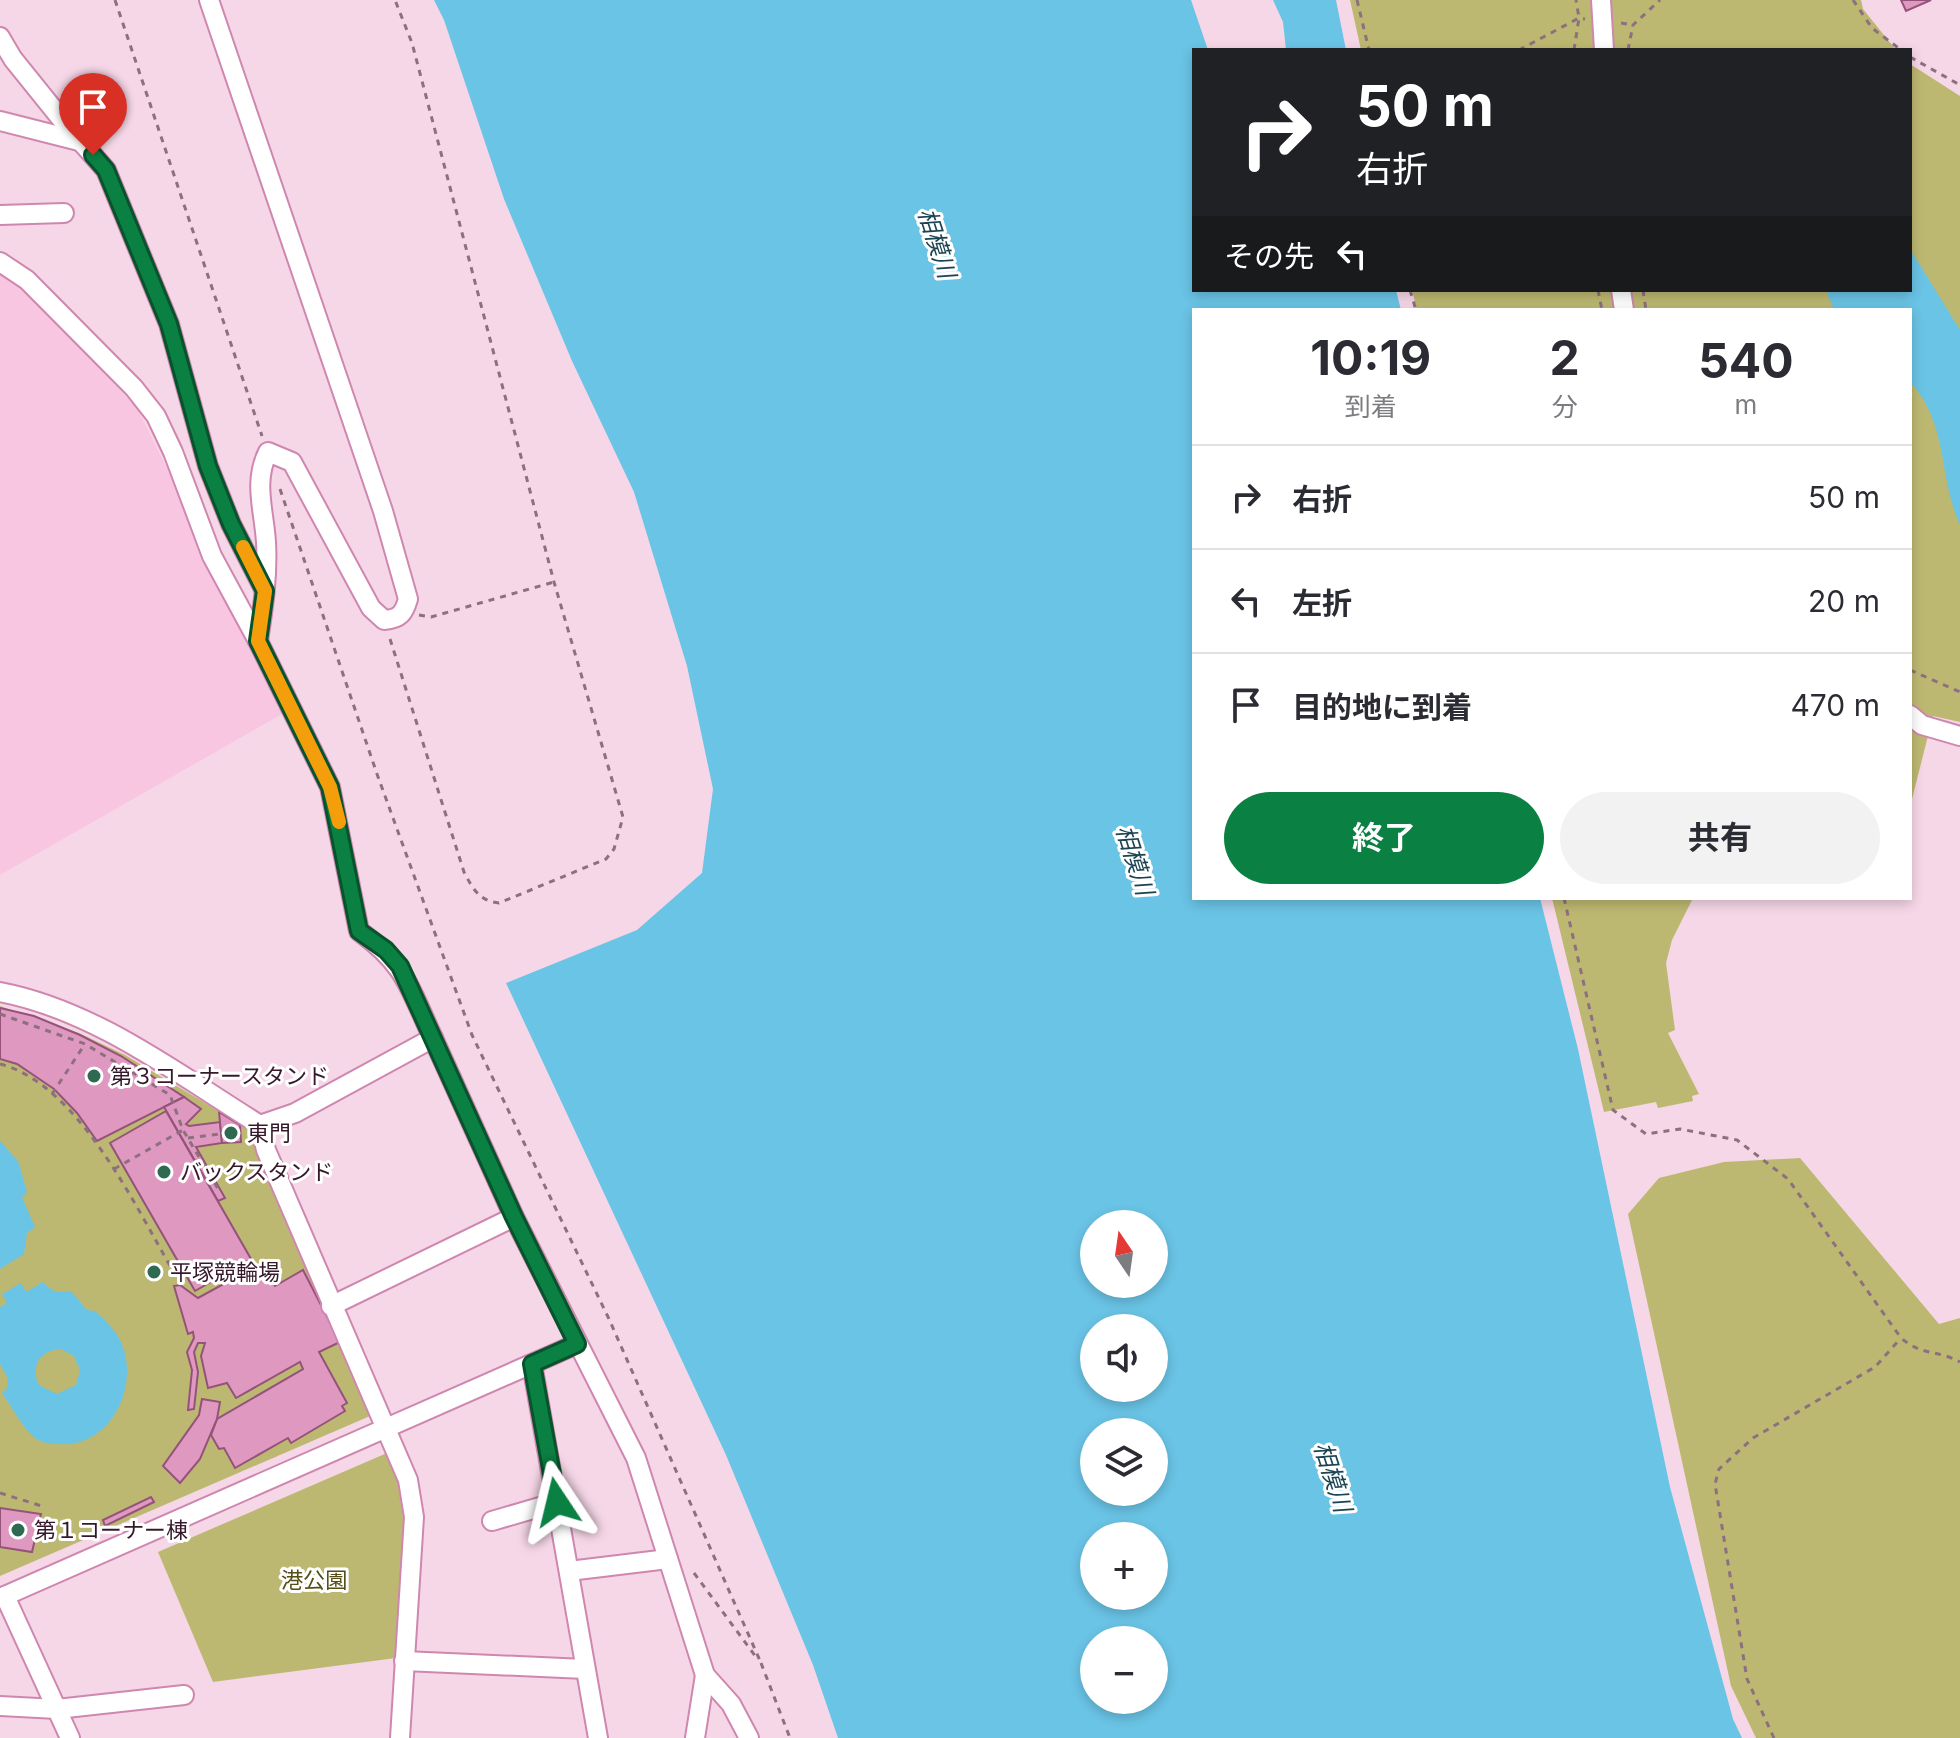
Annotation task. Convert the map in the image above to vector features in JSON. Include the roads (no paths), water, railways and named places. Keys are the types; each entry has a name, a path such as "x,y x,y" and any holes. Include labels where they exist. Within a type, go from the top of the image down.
{"street":[{"path":"209,0 383,511 408,599 406,608 395,619 384,620 371,608 292,462 268,452 259,469 266,543 265,591 258,641"},
{"path":"1601,0 1604,48"},
{"path":"0,37 13,59 106,170 169,324 208,466 231,524 265,591"},
{"path":"0,121 80,141"},
{"path":"0,215 64,213"},
{"path":"0,262 27,280 134,388 156,416 173,452 212,556 330,787 359,931 386,950 400,966 514,1217 636,1458 705,1675 731,1704 749,1738"},
{"path":"1912,717 1922,725 1960,736"},
{"path":"0,992 69,1015 117,1036 252,1128 266,1150 408,1480 414,1517 400,1738"},
{"path":"252,1128 295,1113 433,1038"},
{"path":"331,1306 514,1217"},
{"path":"70,1738 2,1597 577,1344"},
{"path":"532,1364 598,1738"},
{"path":"492,1521 557,1502"},
{"path":"569,1571 666,1556"},
{"path":"404,1661 585,1669"},
{"path":"695,1738 705,1675"},
{"path":"0,1706 57,1709 184,1695"}],"water":[{"name":"相模川","path":"434,0 1191,0 1207,48 1192,48 1192,292 1396,292 1400,308 1192,308 1192,900 1541,900 1578,1049 1670,1487 1733,1719 1742,1738 838,1738 813,1665 726,1455 506,983 637,930 702,873 713,789 687,666 634,492 572,361 504,199 444,20"},
{"path":"1273,0 1336,0 1346,48 1286,48 1283,22"},
{"path":"1912,252 1960,330 1960,525 1948,489 1931,415 1912,385 1912,308 1833,308 1827,292 1912,292"},
{"path":"0,1141 18,1161 27,1192 22,1197 35,1227 27,1233 24,1254 0,1269"},
{"path":"43,1282 56,1291 71,1291 87,1310 95,1311 108,1324 122,1344 127,1367 122,1400 104,1428 90,1438 57,1444 39,1440 26,1428 2,1393 7,1388 7,1377 0,1364 0,1307 7,1303 2,1294 21,1283 26,1292","holes":["61,1349 74,1356 80,1370 76,1385 57,1394 39,1385 36,1366 42,1356"]}],"place":[{"name":"第３コーナースタンド","path":"94,1076"},
{"name":"東門","path":"231,1133"},
{"name":"バックスタンド","path":"164,1172"},
{"name":"平塚競輪場","path":"154,1272"},
{"name":"第１コーナー棟","path":"18,1530"}],"park label":[{"name":"港公園","path":"314,1580"}]}
